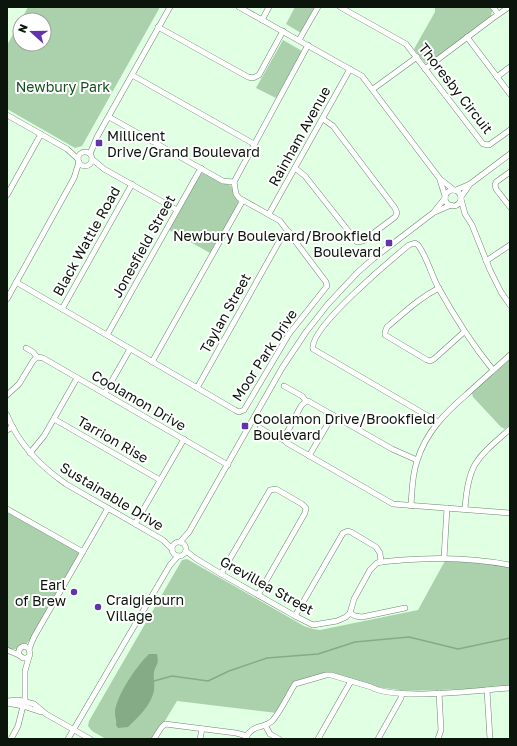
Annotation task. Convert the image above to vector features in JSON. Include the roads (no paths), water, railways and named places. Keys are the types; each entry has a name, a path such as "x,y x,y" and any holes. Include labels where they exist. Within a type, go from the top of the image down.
{"street":[{"path":"7,299 74,178 79,161 87,155 170,7"},
{"path":"239,7 362,76 440,179 460,194 465,214 472,225 486,261 501,292 510,305"},
{"path":"262,20 269,7"},
{"path":"299,40 318,7"},
{"name":"Thoresby Circuit","path":"340,7 404,42 484,145 488,146 492,144 510,130"},
{"path":"493,7 498,14"},
{"path":"426,69 509,7"},
{"path":"158,27 248,77 253,78 259,75 283,31"},
{"path":"467,37 510,94"},
{"path":"152,362 243,200 236,194 234,182 308,45"},
{"path":"373,89 417,57"},
{"path":"497,77 510,67"},
{"name":"Rainham Avenue","path":"269,214 350,69"},
{"path":"132,75 254,144"},
{"path":"7,115 67,149 87,155 104,169 177,210"},
{"path":"108,117 223,181 234,182"},
{"path":"295,168 305,176 357,242 364,242 397,213 395,208 333,126 323,119"},
{"path":"7,195 41,134"},
{"path":"67,149 79,161 87,165 104,169"},
{"path":"68,739 228,465 292,352 306,332 328,304 358,272 433,213 447,192 470,184 510,154"},
{"path":"74,178 87,165 87,155"},
{"name":"Jonesfield Street","path":"107,335 201,168"},
{"path":"510,172 496,182 495,185 496,189 510,207"},
{"path":"440,179 447,203 465,214"},
{"name":"Black Wattle Road","path":"62,309 132,184"},
{"path":"433,213 458,203 470,184"},
{"name":"Moor Park Drive","path":"16,282 197,388 241,412 244,410 289,334 305,312 326,288 326,282 280,221 243,200"},
{"name":"Taylan Street","path":"197,388 280,240 289,232"},
{"path":"438,422 315,350 313,345 314,340 358,289 412,244 417,244 420,247 439,288 464,332 493,370"},
{"path":"486,261 510,245"},
{"path":"439,288 421,298 387,328 385,332 386,336 430,361 464,332"},
{"name":"Coolamon Drive","path":"26,348 38,357 43,358 105,393 228,465"},
{"path":"105,393 130,349"},
{"path":"411,506 413,477 417,460 426,439 448,410 510,355"},
{"path":"7,395 19,384 32,361 38,357"},
{"path":"30,453 44,436 77,378"},
{"path":"284,386 302,396 306,402 310,402 392,450 417,460"},
{"path":"284,440 285,435 302,406 306,402"},
{"name":"Sustainable Drive","path":"7,414 18,438 30,453 57,478 179,549"},
{"path":"309,456 333,415"},
{"name":"Tarrion Rise","path":"54,419 160,480"},
{"path":"7,430 13,427"},
{"path":"260,428 273,436 284,440 287,444 390,503 398,505 510,513"},
{"path":"465,509 468,482 473,468 481,455 510,429"},
{"path":"135,524 184,439"},
{"path":"221,574 270,490 276,489 302,504 306,508 305,514 258,595"},
{"path":"21,652 34,637 108,508"},
{"path":"444,558 447,508"},
{"path":"7,509 83,552"},
{"path":"295,616 343,533 348,531 351,532 376,547 380,553 382,562"},
{"name":"Grevillea Street","path":"179,549 308,624 319,625 341,620 350,613"},
{"path":"405,608 362,617 358,617 350,613 354,599 370,570 375,564 382,562 444,558 510,565"},
{"path":"11,739 18,726 24,704 25,671 34,637"},
{"path":"21,652 26,647 30,649"},
{"path":"7,649 21,652 25,658 28,657"},
{"path":"21,652 25,671"},
{"path":"154,739 165,724 236,733 246,738 255,727 265,725 273,720 295,684 331,675 376,690 402,693 439,693 510,688"},
{"path":"318,739 351,681"},
{"path":"487,690 490,739"},
{"path":"378,739 401,698 402,693"},
{"path":"438,739 441,730 439,693"},
{"path":"7,702 24,704 46,714 90,739"},
{"path":"265,725 270,734 279,739"},
{"path":"200,739 202,729"}],"waterway":[{"path":"154,681 172,676 208,681 229,671 267,658 318,654 355,642 409,637 458,649 510,638"}],"place":[{"name":"Millicent Drive/Grand Boulevard","path":"99,143"},
{"name":"Newbury Boulevard/Brookfield Boulevard","path":"389,243"},
{"name":"Coolamon Drive/Brookfield Boulevard","path":"245,426"},
{"name":"Earl of Brew","path":"74,592"},
{"name":"Craigieburn Village","path":"98,607"}],"park label":[{"name":"Newbury Park","path":"63,86"}]}
